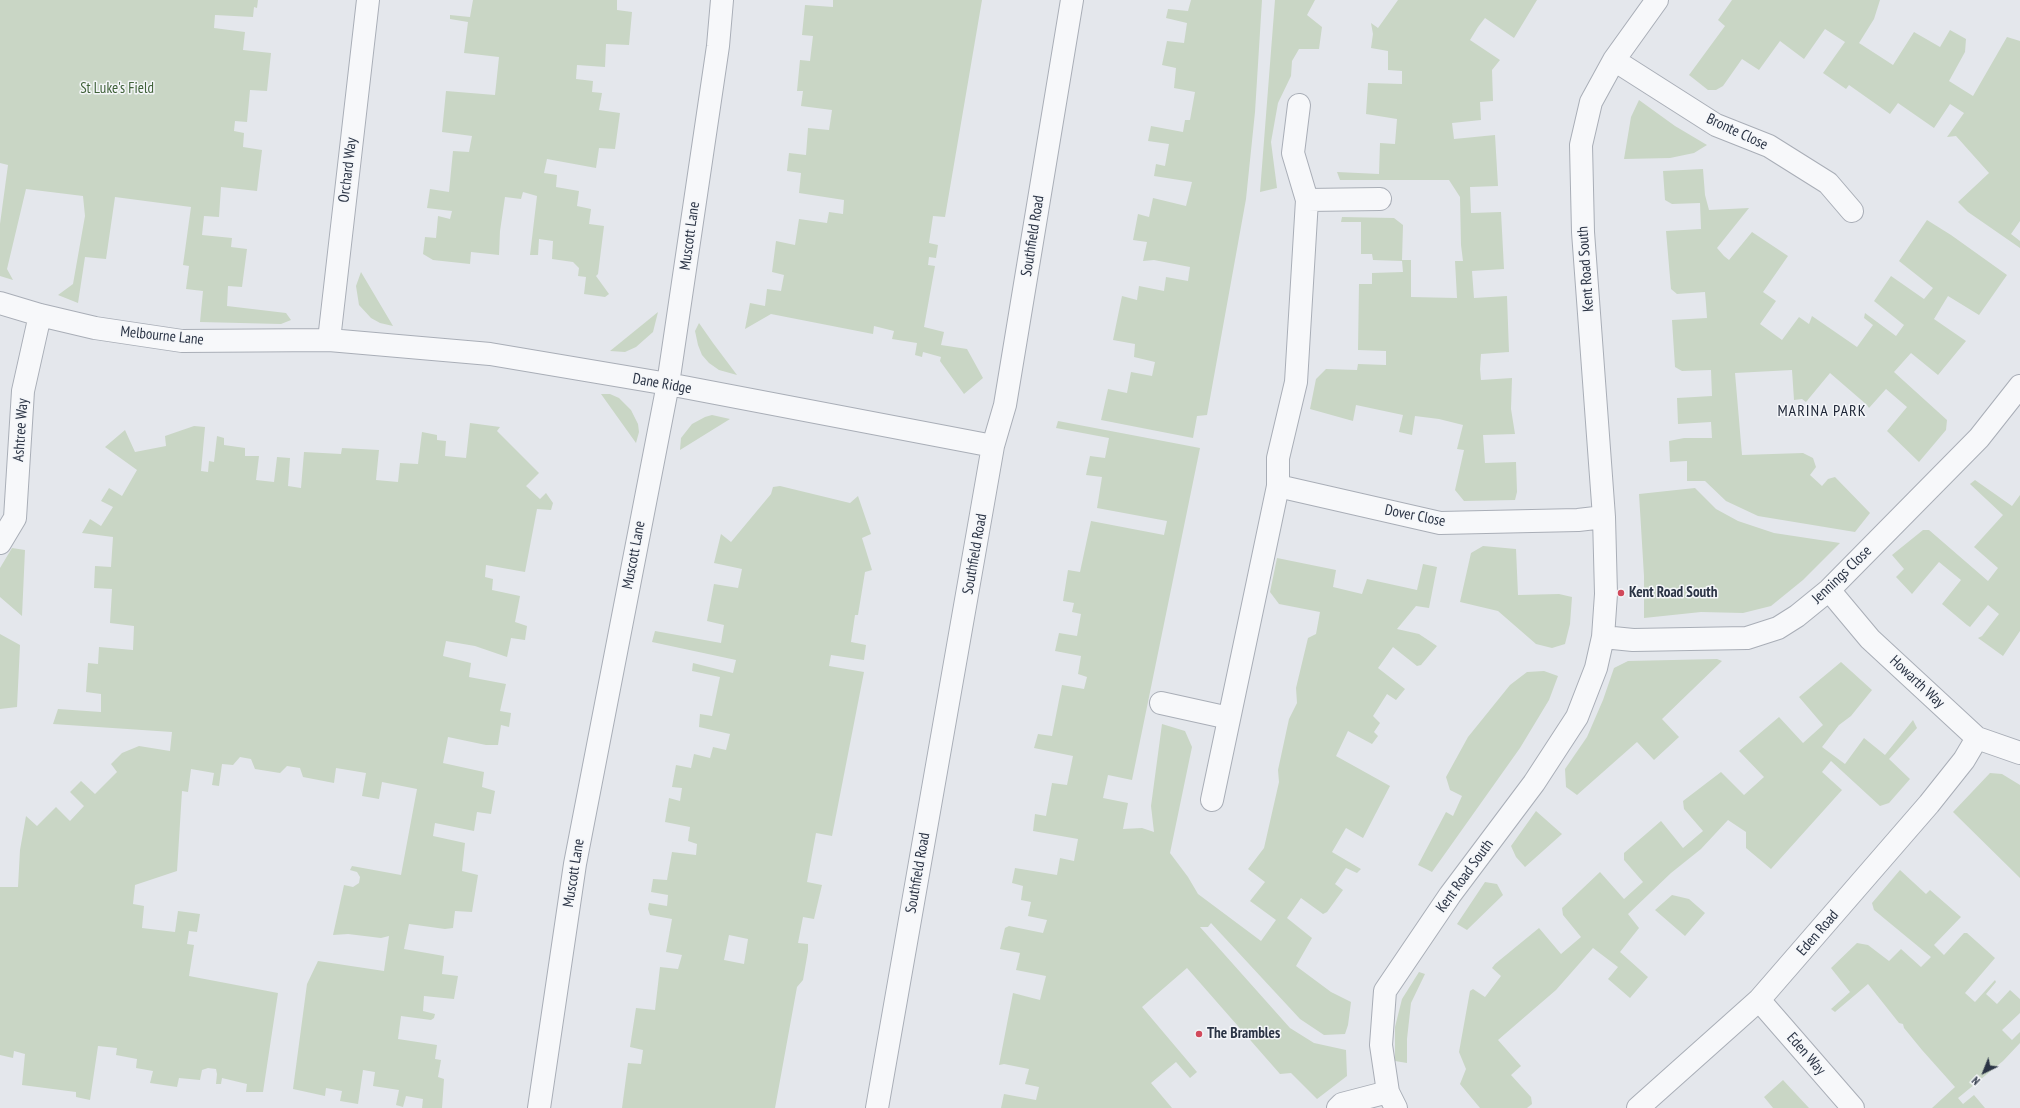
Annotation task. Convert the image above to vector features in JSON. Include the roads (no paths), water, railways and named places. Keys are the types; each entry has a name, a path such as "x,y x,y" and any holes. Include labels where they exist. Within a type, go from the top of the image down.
{"street":[{"name":"Orchard Way","path":"328,340 368,0"},
{"name":"Muscott Lane","path":"539,1108 575,864 668,384 717,54 722,0"},
{"name":"Southfield Road","path":"877,1108 994,446 1005,405 1072,0"},
{"name":"Kent Road South","path":"1392,1100 1381,1045 1384,991 1450,895 1534,783 1577,717 1596,668 1603,637 1606,594 1604,517 1583,232 1581,145 1591,102 1614,60 1657,0"},
{"name":"Bronte Close","path":"1614,60 1716,125 1769,146 1828,183 1852,211"},
{"path":"1212,800 1278,486 1278,458 1296,382 1307,200 1293,153 1299,105"},
{"path":"1307,200 1380,199"},
{"name":"Melbourne Lane","path":"0,303 40,315 95,328 182,341 328,340"},
{"name":"Ashtree Way","path":"0,543 15,518 23,391 40,315"},
{"name":"Dane Ridge","path":"328,340 490,354 668,384 994,446"},
{"name":"Jennings Close","path":"1603,637 1633,640 1747,638 1778,628 1797,616 1829,590 1979,438 2020,386"},
{"name":"Dover Close","path":"1278,486 1440,523 1578,520 1604,517"},
{"name":"Howarth Way","path":"1829,590 1870,639 1977,738 2020,753"},
{"path":"1161,703 1229,718"},
{"name":"Eden Road","path":"1638,1108 1759,1000 1929,804 1964,760 1977,738"},
{"name":"Eden Way","path":"1759,1000 1853,1108"},
{"path":"1338,1108 1342,1104 1392,1100"}],"place":[{"name":"Kent Road South","path":"1621,593"},
{"name":"The Brambles","path":"1199,1034"}],"district":[{"name":"MARINA PARK","path":"1822,411"}],"park label":[{"name":"St Luke's Field","path":"117,89"}]}
